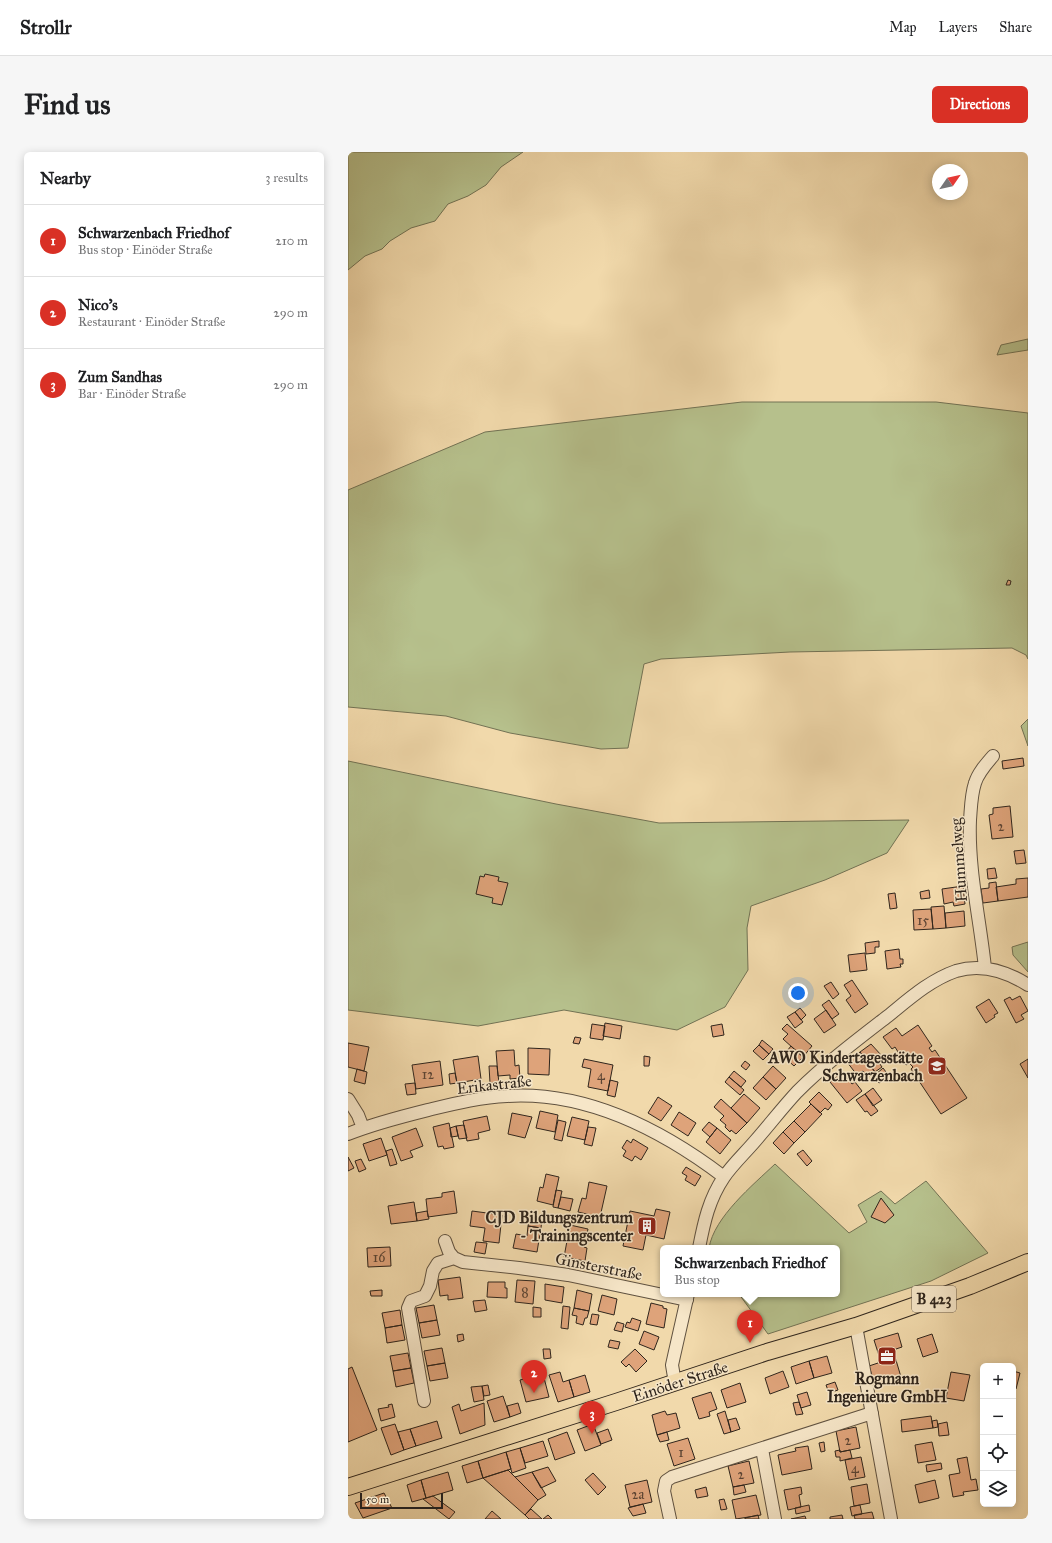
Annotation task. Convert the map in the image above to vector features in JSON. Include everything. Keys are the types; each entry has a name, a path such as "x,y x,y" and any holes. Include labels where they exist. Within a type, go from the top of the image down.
{"main road":[{"name":"Einöder Straße","path":"348,1486 675,1383 767,1352 856,1326 963,1289 1028,1262"}],"street":[{"name":"Hummelweg","path":"985,968 972,876 970,838 971,802 974,784 981,770 993,756"},
{"path":"700,1245 709,1204 724,1177 797,1092 854,1042 915,994 938,979 957,971 985,968 997,970 1014,976 1028,985"},
{"name":"Erikastraße","path":"348,1134 401,1117 467,1101 507,1096 542,1096 579,1102 616,1113 671,1140 699,1158 724,1177"},
{"path":"348,1099 364,1128"},
{"path":"424,1401 408,1308 411,1301 425,1296 430,1286 433,1271 438,1263 454,1258 449,1252 445,1241"},
{"name":"Ginsterstraße","path":"454,1258 463,1262 568,1275 660,1292"},
{"path":"675,1383 672,1365 688,1297"},
{"path":"856,1326 891,1519"},
{"path":"670,1519 664,1491 666,1481 672,1477 872,1413"},
{"path":"762,1449 775,1519"}],"green space":[{"path":"348,152 523,152 501,167 486,185 468,196 448,204 435,221 411,228 390,241 382,249 365,256 348,270"},
{"path":"1028,339 1028,350 997,355 1001,345"},
{"path":"742,402 936,402 1028,413 1028,659 1026,655 1012,648 790,652 661,659 644,664 628,748 601,749 510,733 446,716 348,707 348,490 485,432"},
{"path":"1028,719 1028,746 1021,726"},
{"path":"348,761 556,804 659,823 909,820 887,853 825,880 751,906 747,928 748,970 725,1007 677,1030 564,1010 478,1026 348,1010"},
{"path":"1028,942 1028,972 1013,955 1012,947"},
{"path":"775,1164 849,1233 867,1222 858,1205 881,1191 895,1204 926,1181 988,1253 931,1281 768,1334 741,1297 840,1297 840,1245 710,1245 712,1236 726,1213"}],"building":[{"path":"1008,580 1011,581 1010,585 1006,585"},
{"path":"1023,758 1024,766 1003,769 1002,761"},
{"path":"1010,806 1013,837 992,839 989,815 993,814 993,808"},
{"path":"1024,850 1026,863 1016,864 1014,851"},
{"path":"995,868 997,878 988,879 987,869"},
{"path":"485,874 499,877 498,881 508,883 502,905 492,903 493,898 476,894 480,876 484,877"},
{"path":"1028,878 1028,897 998,901 996,887 1016,884 1016,879"},
{"path":"996,882 998,901 983,903 981,889 989,888 989,883"},
{"path":"963,886 965,904 954,906 953,902 944,904 942,889"},
{"path":"929,890 930,898 921,899 920,892"},
{"path":"895,893 897,908 890,909 888,894"},
{"path":"944,906 946,928 933,929 931,907"},
{"path":"931,909 933,929 914,930 913,910"},
{"path":"964,911 965,926 946,928 945,913"},
{"path":"879,941 879,947 875,947 875,953 866,954 865,943"},
{"path":"899,949 900,959 903,959 903,964 900,964 901,967 887,969 885,951"},
{"path":"865,953 867,970 850,972 848,955"},
{"path":"852,980 868,1004 855,1013 846,1000 851,996 844,985"},
{"path":"831,982 839,994 833,999 824,986"},
{"path":"1020,996 1028,1011 1021,1015 1024,1019 1016,1023 1004,1000 1010,997 1012,1000"},
{"path":"989,999 998,1013 986,1023 976,1007"},
{"path":"829,1000 839,1014 832,1019 822,1005"},
{"path":"800,1008 806,1015 801,1020 795,1012"},
{"path":"826,1010 836,1025 824,1033 814,1019"},
{"path":"795,1012 803,1022 795,1028 787,1017"},
{"path":"605,1023 622,1026 620,1039 603,1036"},
{"path":"592,1024 605,1026 603,1040 590,1038"},
{"path":"722,1024 724,1035 713,1037 711,1026"},
{"path":"787,1024 812,1046 803,1057 783,1039 788,1034 782,1029"},
{"path":"918,1025 932,1046 929,1048 932,1052 935,1050 967,1098 941,1114 911,1069 913,1067 909,1063 906,1065 895,1047 892,1049 883,1037 896,1028 902,1036"},
{"path":"575,1037 581,1038 579,1044 573,1043"},
{"path":"762,1040 773,1049 769,1054 759,1045"},
{"path":"348,1043 369,1047 364,1071 348,1067"},
{"path":"871,1044 882,1056 877,1060 882,1067 875,1072 860,1052"},
{"path":"759,1045 769,1054 763,1060 753,1051"},
{"path":"791,1046 803,1057 794,1066 783,1056"},
{"path":"528,1048 550,1049 549,1075 528,1074"},
{"path":"514,1050 515,1066 519,1065 520,1078 510,1079 510,1075 498,1076 496,1051"},
{"path":"860,1052 875,1072 868,1077 863,1071 857,1075 847,1062"},
{"path":"478,1056 481,1079 457,1083 453,1060"},
{"path":"644,1056 650,1057 649,1066 644,1066"},
{"path":"584,1059 613,1065 608,1091 588,1087 591,1069 582,1067"},
{"path":"1028,1059 1028,1078 1020,1064"},
{"path":"440,1061 443,1085 416,1089 412,1065"},
{"path":"745,1061 750,1065 746,1070 741,1066"},
{"path":"489,1066 497,1066 499,1083 490,1083"},
{"path":"773,1066 786,1078 776,1089 763,1077"},
{"path":"883,1068 889,1076 879,1083 874,1076"},
{"path":"357,1069 367,1072 365,1084 354,1081"},
{"path":"734,1071 746,1081 741,1087 729,1077"},
{"path":"842,1072 852,1084 855,1082 862,1091 847,1103 830,1082"},
{"path":"455,1073 457,1083 450,1084 449,1074"},
{"path":"729,1077 744,1090 740,1095 725,1082"},
{"path":"763,1077 776,1089 766,1100 753,1088"},
{"path":"610,1080 618,1082 615,1097 607,1095"},
{"path":"415,1083 416,1094 407,1095 405,1084"},
{"path":"873,1088 882,1100 873,1106 865,1094"},
{"path":"819,1092 832,1105 828,1110 825,1108 820,1113 809,1102"},
{"path":"744,1094 760,1108 747,1123 731,1108"},
{"path":"865,1094 878,1111 871,1116 867,1111 865,1112 856,1100"},
{"path":"658,1097 672,1106 661,1121 648,1113"},
{"path":"721,1099 747,1123 736,1134 731,1130 730,1132 725,1127 726,1125 720,1120 724,1116 714,1107"},
{"path":"811,1104 822,1114 805,1132 794,1121"},
{"path":"540,1111 558,1115 555,1132 536,1128"},
{"path":"679,1112 696,1123 688,1136 671,1125"},
{"path":"512,1113 532,1117 525,1138 508,1134"},
{"path":"487,1116 490,1130 478,1133 479,1139 467,1141 463,1121"},
{"path":"572,1117 589,1121 585,1140 567,1136"},
{"path":"558,1120 566,1122 562,1141 554,1139"},
{"path":"794,1121 805,1132 794,1143 783,1132"},
{"path":"709,1122 717,1128 710,1137 702,1130"},
{"path":"449,1123 454,1147 444,1149 443,1146 438,1147 433,1127"},
{"path":"464,1125 467,1138 459,1139 456,1126"},
{"path":"456,1126 458,1136 451,1137 450,1128"},
{"path":"588,1127 596,1128 592,1146 584,1144"},
{"path":"416,1128 423,1146 410,1151 413,1157 401,1161 392,1137"},
{"path":"717,1128 731,1140 720,1154 706,1142"},
{"path":"783,1132 794,1143 784,1154 773,1143"},
{"path":"381,1138 387,1155 369,1161 363,1144"},
{"path":"633,1139 648,1148 641,1160 635,1156 632,1161 623,1156 626,1151 622,1148 627,1140 631,1143"},
{"path":"392,1149 397,1164 390,1166 386,1151"},
{"path":"803,1150 812,1161 807,1166 797,1154"},
{"path":"348,1157 354,1168 348,1171"},
{"path":"361,1159 366,1169 359,1172 355,1161"},
{"path":"686,1167 701,1176 695,1186 685,1180 687,1176 682,1173"},
{"path":"546,1174 559,1177 553,1205 537,1201 540,1187 543,1188"},
{"path":"589,1182 607,1186 600,1217 578,1212 582,1198 586,1199"},
{"path":"556,1190 562,1191 558,1208 553,1207"},
{"path":"454,1191 457,1213 428,1217 426,1199 442,1197 442,1193"},
{"path":"561,1197 573,1199 570,1211 558,1208"},
{"path":"881,1198 894,1215 885,1223 871,1217"},
{"path":"414,1202 417,1221 391,1224 388,1206"},
{"name":"CJD Bildungszentrum - Trainingscenter","path":"656,1209 670,1212 664,1239 646,1235 643,1250 623,1246 630,1211 654,1216"},
{"path":"427,1211 429,1219 417,1221 416,1213"},
{"path":"472,1211 502,1215 499,1243 483,1241 485,1228 470,1226"},
{"path":"530,1216 542,1218 541,1228 528,1226"},
{"path":"570,1225 588,1229 584,1247 587,1248 585,1261 564,1257"},
{"path":"528,1226 541,1228 537,1252 513,1248 516,1234 527,1236"},
{"path":"476,1242 487,1243 485,1254 474,1252"},
{"path":"390,1247 391,1266 368,1267 367,1248"},
{"path":"460,1277 463,1298 448,1300 448,1295 440,1296 438,1280"},
{"path":"517,1280 535,1281 533,1304 515,1302"},
{"path":"488,1282 505,1282 505,1288 507,1288 507,1298 487,1297"},
{"path":"545,1284 564,1287 562,1303 545,1300"},
{"path":"382,1290 382,1296 371,1296 370,1291"},
{"path":"577,1290 592,1294 589,1311 574,1308"},
{"path":"602,1295 617,1299 614,1315 598,1311"},
{"path":"485,1300 487,1310 475,1312 473,1301"},
{"path":"651,1303 663,1306 663,1308 667,1309 664,1328 646,1324"},
{"path":"434,1305 437,1320 419,1323 416,1308"},
{"path":"563,1306 570,1307 568,1329 561,1328"},
{"path":"533,1307 541,1308 541,1317 533,1317"},
{"path":"574,1308 589,1311 583,1325 576,1323 577,1316 572,1315"},
{"path":"400,1310 402,1325 385,1328 382,1313"},
{"path":"592,1314 599,1315 597,1325 590,1324"},
{"path":"632,1318 641,1321 638,1331 625,1327 627,1322 630,1323"},
{"path":"437,1320 440,1335 422,1338 419,1323"},
{"path":"617,1322 624,1324 622,1332 614,1330"},
{"path":"402,1325 405,1340 387,1343 385,1328"},
{"path":"644,1331 659,1337 654,1350 639,1344"},
{"name":"Rogmann Ingenieure GmbH","path":"898,1333 902,1347 893,1350 901,1377 875,1385 869,1366 881,1362 874,1340"},
{"path":"463,1334 464,1340 458,1342 457,1335"},
{"path":"932,1334 938,1352 923,1357 917,1339"},
{"path":"610,1340 620,1342 618,1349 608,1347"},
{"path":"442,1348 445,1363 427,1366 424,1351"},
{"path":"543,1349 550,1349 551,1358 544,1359"},
{"path":"635,1349 647,1361 636,1372 629,1364 626,1367 621,1362"},
{"path":"408,1353 411,1368 393,1371 390,1356"},
{"path":"827,1356 832,1373 814,1378 809,1361"},
{"path":"809,1361 814,1378 796,1384 791,1367"},
{"path":"445,1363 448,1378 430,1381 427,1366"},
{"path":"352,1367 377,1430 348,1442 348,1369"},
{"path":"411,1368 414,1383 396,1387 393,1371"},
{"path":"783,1371 789,1387 770,1394 765,1378"},
{"path":"560,1372 563,1382 569,1380 574,1397 558,1402 549,1375"},
{"path":"951,1372 970,1375 964,1401 946,1398"},
{"path":"1016,1372 1020,1373 1016,1389"},
{"path":"543,1374 549,1397 526,1402 520,1380"},
{"path":"585,1375 590,1392 574,1397 569,1380"},
{"path":"835,1382 838,1390 829,1393 826,1385"},
{"path":"740,1383 746,1402 727,1408 721,1390"},
{"path":"488,1385 490,1395 484,1396 482,1386"},
{"path":"482,1386 484,1400 474,1402 471,1387"},
{"path":"711,1392 717,1409 709,1412 710,1416 699,1419 692,1398"},
{"path":"807,1392 811,1405 801,1408 797,1395"},
{"path":"503,1396 510,1417 494,1422 487,1401"},
{"path":"799,1402 803,1414 796,1415 793,1403"},
{"path":"484,1403 485,1425 460,1434 452,1407 459,1404 461,1411"},
{"path":"518,1403 521,1413 510,1417 507,1406"},
{"path":"392,1404 395,1417 381,1421 378,1409 389,1407 388,1405"},
{"path":"665,1411 667,1415 676,1413 680,1428 657,1435 652,1415"},
{"path":"725,1411 731,1432 724,1434 717,1414"},
{"path":"931,1416 933,1428 902,1432 901,1420"},
{"path":"736,1418 740,1429 731,1432 728,1420"},
{"path":"937,1420 938,1427 933,1428 932,1421"},
{"path":"437,1421 442,1438 416,1446 410,1429"},
{"path":"947,1422 949,1435 939,1436 938,1424"},
{"path":"395,1424 404,1450 391,1455 381,1428"},
{"path":"593,1424 601,1445 585,1451 577,1430"},
{"path":"856,1427 860,1448 840,1452 836,1431"},
{"path":"410,1429 416,1446 404,1450 398,1432"},
{"path":"608,1429 612,1440 601,1444 597,1433"},
{"path":"567,1432 575,1453 555,1460 548,1439"},
{"path":"667,1432 669,1440 660,1442 657,1435"},
{"path":"688,1438 695,1459 674,1466 667,1444"},
{"path":"543,1441 548,1456 525,1463 520,1448"},
{"path":"824,1442 825,1451 821,1452 819,1443"},
{"path":"932,1442 936,1460 918,1463 915,1445"},
{"path":"808,1446 812,1469 782,1475 778,1455 796,1451 795,1448"},
{"path":"520,1448 526,1468 512,1473 506,1452"},
{"path":"840,1450 840,1452 850,1450 852,1458 840,1461 840,1457 836,1457 835,1451"},
{"path":"506,1452 511,1469 483,1478 478,1461"},
{"path":"861,1457 865,1477 849,1480 845,1460"},
{"path":"967,1457 971,1480 976,1479 978,1490 963,1492 964,1495 953,1497 949,1475 960,1473 957,1459"},
{"path":"478,1461 483,1478 467,1483 462,1466"},
{"path":"749,1461 754,1483 733,1487 728,1466"},
{"path":"941,1463 942,1469 927,1472 926,1465"},
{"path":"548,1467 556,1481 541,1488 532,1472"},
{"path":"508,1470 538,1500 525,1515 483,1478"},
{"path":"448,1472 453,1490 426,1498 421,1480"},
{"path":"532,1472 546,1495 538,1500 515,1477"},
{"path":"593,1473 606,1487 598,1495 585,1480"},
{"path":"421,1480 426,1498 412,1502 407,1485"},
{"path":"647,1480 652,1502 630,1507 625,1485"},
{"path":"935,1480 939,1498 919,1503 915,1485"},
{"path":"867,1484 870,1503 854,1506 851,1487"},
{"path":"744,1485 746,1492 734,1495 733,1487"},
{"path":"706,1487 708,1496 697,1498 695,1490"},
{"path":"801,1487 802,1494 799,1495 801,1507 788,1510 784,1490"},
{"path":"384,1493 392,1508 363,1518 355,1503"},
{"path":"756,1495 761,1515 736,1519 732,1500"},
{"path":"433,1496 455,1512 449,1519 423,1499"},
{"path":"724,1499 727,1509 721,1510 719,1500"},
{"path":"643,1504 646,1513 633,1516 628,1508"},
{"path":"809,1505 810,1511 796,1514 795,1508"},
{"path":"860,1505 862,1514 852,1516 850,1507"},
{"path":"531,1509 542,1519 529,1519 525,1515"},
{"path":"492,1511 501,1519 485,1519"},
{"path":"872,1512 874,1519 855,1519 854,1515"},
{"path":"548,1515 552,1519 543,1519"},
{"path":"758,1515 759,1519 745,1519 745,1518"},
{"path":"842,1515 843,1519 830,1519 830,1517"},
{"path":"805,1516 806,1519 791,1519"}],"place":[{"name":"AWO Kindertagesstätte Schwarzenbach","path":"937,1066"},
{"name":"CJD Bildungszentrum - Trainingscenter","path":"647,1226"},
{"name":"Schwarzenbach Friedhof","path":"750,1343"},
{"name":"Rogmann Ingenieure GmbH","path":"887,1356"},
{"name":"Nico's","path":"534,1393"},
{"name":"Zum Sandhas","path":"592,1434"}]}
